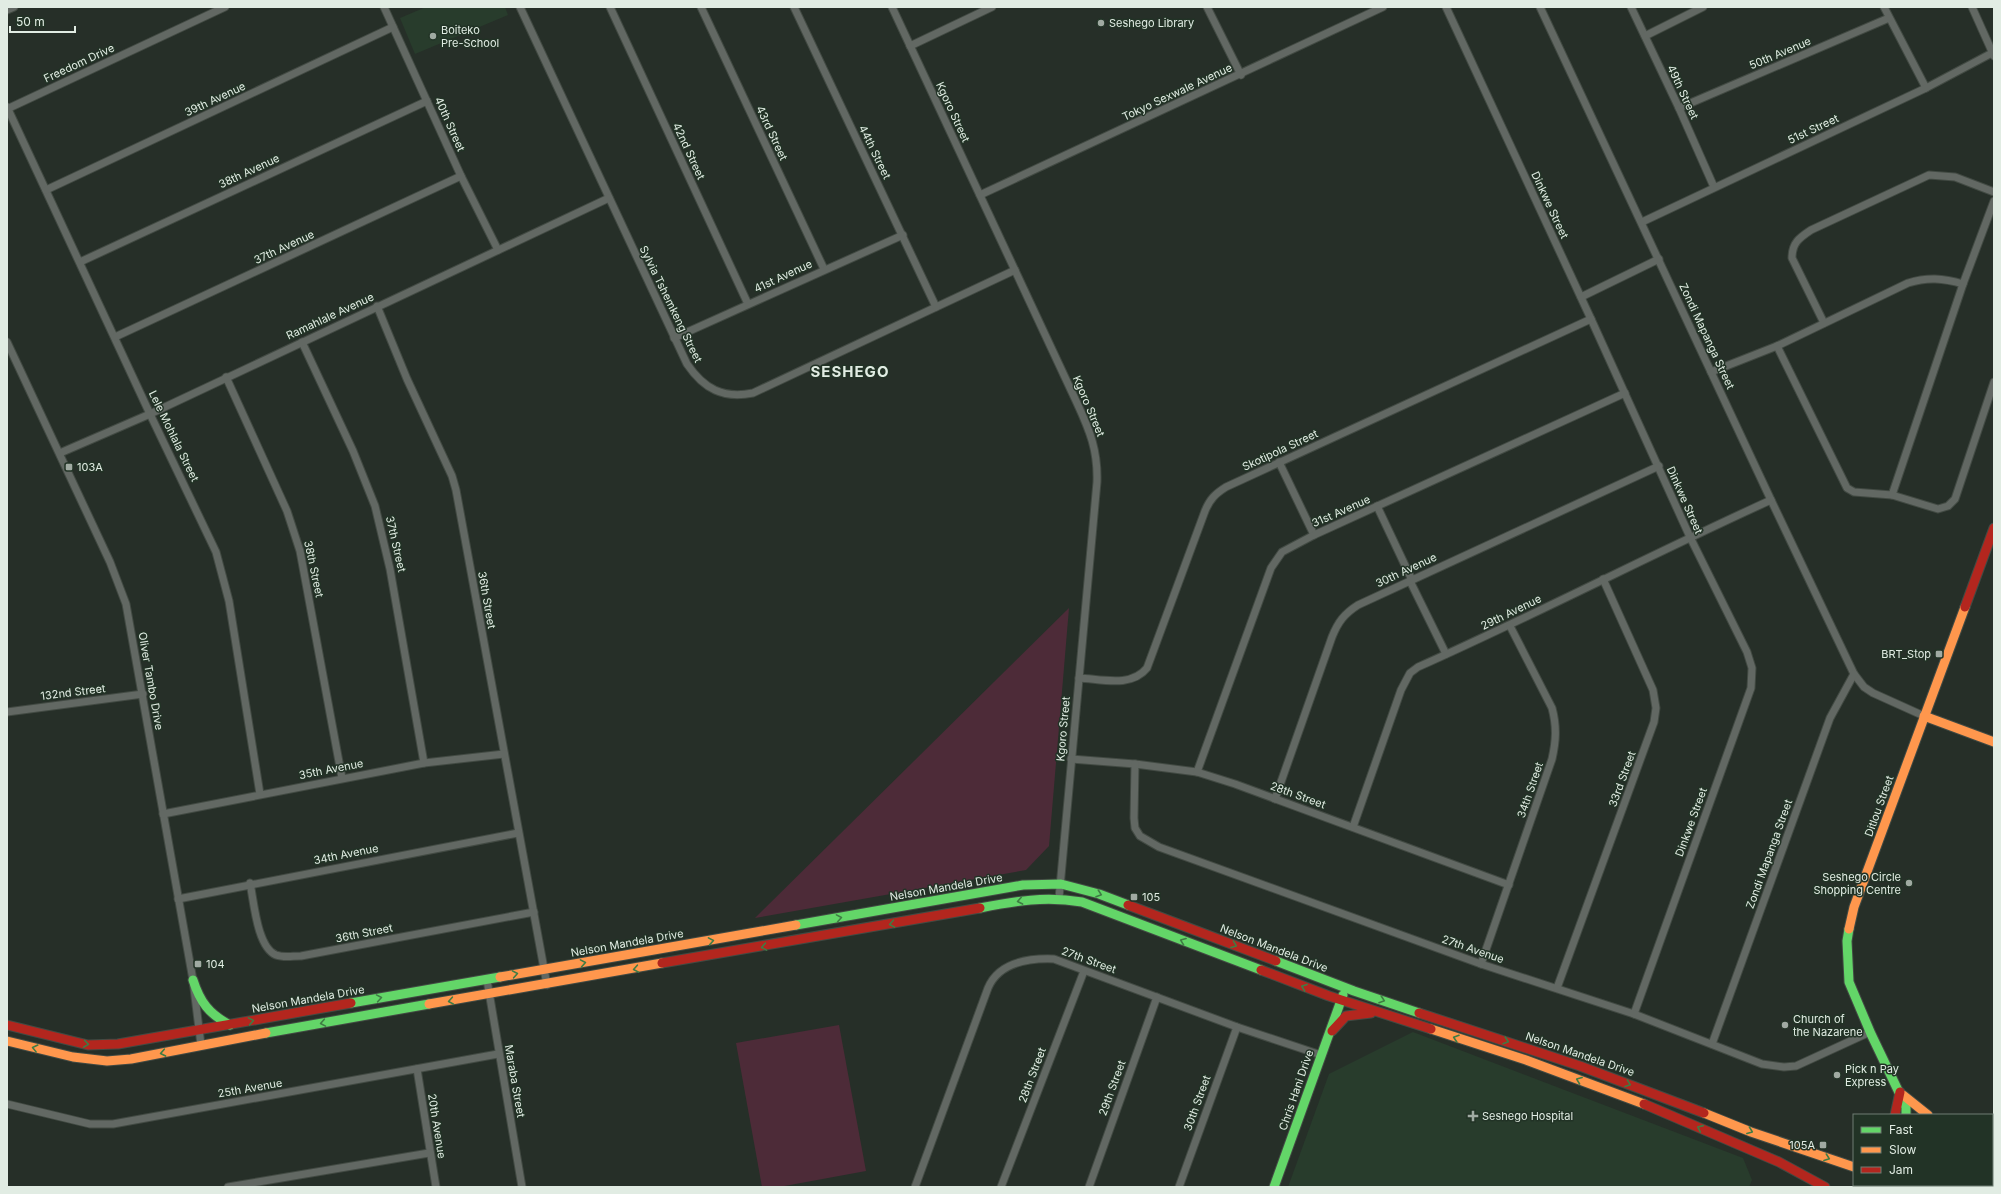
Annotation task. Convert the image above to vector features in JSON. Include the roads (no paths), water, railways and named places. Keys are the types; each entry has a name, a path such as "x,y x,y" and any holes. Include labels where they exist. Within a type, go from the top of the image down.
{"main road":[{"name":"Ditlou Street","path":"1906,1114 1906,1107 1900,1092 1870,1032 1849,982 1847,941 1850,921 1994,528"},
{"path":"1924,716 1994,742"},
{"name":"Nelson Mandela Drive","path":"7,1025 75,1042 104,1046 1023,885 1061,884 1107,897 1346,987 1580,1066 1691,1107 1751,1132 1853,1167"},
{"path":"7,1041 73,1057 107,1061 131,1059 1030,899 1059,898 1082,902 1341,1000 1526,1060 1680,1118 1779,1162 1825,1187"},
{"path":"193,980 204,1008 213,1016 230,1025"},
{"name":"Chris Hani Drive","path":"1274,1187 1346,987"},
{"path":"1325,1042 1340,1021 1346,1016 1379,1013"},
{"path":"1894,1114 1900,1092 1927,1114"}],"street":[{"path":"7,10 14,7"},
{"name":"Freedom Drive","path":"7,108 225,7"},
{"name":"40th Street","path":"384,7 461,176 498,250"},
{"name":"Sylvia Tshemkeng Street","path":"520,7 608,198 687,364 696,377 719,393 732,396 753,393 1015,270"},
{"name":"42nd Street","path":"610,7 748,304"},
{"name":"43rd Street","path":"701,7 824,269"},
{"name":"44th Street","path":"794,7 936,307"},
{"name":"Kgoro Street","path":"892,7 1077,403 1089,431 1096,455 1097,482 1059,898"},
{"path":"910,46 991,7"},
{"path":"1207,7 1240,75"},
{"name":"Tokyo Sexwale Avenue","path":"980,195 1383,7"},
{"name":"Dinkwe Street","path":"1446,7 1659,466 1690,537 1747,652 1752,668 1751,688 1634,1014"},
{"name":"Zondi Mapanga Street","path":"1540,7 1854,674 1864,687 1873,693 1924,716"},
{"name":"49th Street","path":"1631,7 1679,108 1714,187"},
{"path":"1645,36 1703,7"},
{"path":"1884,7 1926,88"},
{"path":"1972,7 1993,55"},
{"name":"50th Avenue","path":"1679,108 1889,18"},
{"name":"39th Avenue","path":"46,190 393,28"},
{"name":"51st Street","path":"1642,222 1993,55"},
{"name":"38th Avenue","path":"80,262 427,101"},
{"name":"Lele Mohlala Street","path":"7,108 216,552 230,608 260,794"},
{"path":"1824,323 1792,258 1792,248 1798,238 1811,230 1929,175 1955,177 1994,192"},
{"name":"37th Avenue","path":"115,337 461,176"},
{"name":"Ramahlale Avenue","path":"60,453 150,414 608,198"},
{"path":"1892,495 1963,284 1994,201"},
{"name":"41st Avenue","path":"674,338 824,269 903,235"},
{"path":"1581,297 1659,260"},
{"path":"1711,372 1777,346 1908,283 1922,278 1949,280 1963,284"},
{"name":"36th Street","path":"377,306 407,379 452,476 456,490 547,985"},
{"name":"Skotipola Street","path":"1078,678 1125,681 1143,673 1152,659 1210,500 1226,487 1591,319"},
{"name":"Oliver Tambo Drive","path":"7,342 122,589 129,617 143,694 193,980 201,1046"},
{"name":"37th Street","path":"302,342 353,451 375,506 392,575 424,763"},
{"path":"1777,346 1847,488 1854,492 1892,495 1938,509 1944,509 1952,503 1957,493 1994,382"},
{"name":"38th Street","path":"226,377 287,511 295,532 305,575 342,778"},
{"name":"31st Avenue","path":"1198,772 1275,560 1290,546 1625,393"},
{"path":"1280,462 1314,535"},
{"name":"30th Avenue","path":"1275,799 1339,621 1347,612 1358,605 1411,580 1659,466"},
{"name":"29th Avenue","path":"1353,827 1405,681 1418,667 1510,626 1690,537 1771,500"},
{"path":"1377,506 1446,654"},
{"name":"33rd Street","path":"1557,988 1654,722 1656,708 1653,690 1603,579"},
{"name":"34th Street","path":"1481,964 1552,759 1557,739 1556,722 1552,708 1510,626"},
{"name":"Zondi Mapanga Street","path":"1712,1044 1830,718 1854,674"},
{"name":"132nd Street","path":"7,712 143,694"},
{"name":"35th Avenue","path":"163,814 424,763 504,754"},
{"name":"28th Street","path":"1071,759 1135,764 1198,772 1235,784 1509,885"},
{"name":"27th Avenue","path":"1135,764 1134,818 1135,828 1140,836 1149,842 1258,884 1481,964 1634,1014 1762,1064 1784,1067 1796,1066 1870,1032"},
{"name":"34th Avenue","path":"178,899 250,883 518,833"},
{"name":"36th Street","path":"250,883 263,944 275,954 285,957 301,956 534,912"},
{"name":"27th Street","path":"916,1187 988,988 994,976 1012,964 1036,959 1054,959 1237,1027 1321,1055"},
{"name":"28th Street","path":"1001,1187 1084,970"},
{"name":"Maraba Street","path":"486,980 522,1187"},
{"name":"29th Street","path":"1089,1187 1157,997"},
{"name":"30th Street","path":"1179,1187 1237,1027"},
{"name":"25th Avenue","path":"7,1104 75,1121 104,1124 498,1054"},
{"name":"20th Avenue","path":"417,1069 429,1153 436,1187"},
{"path":"228,1187 429,1153"}],"place":[{"name":"Seshego Library","path":"1101,23"},
{"name":"Boiteko Pre-School","path":"433,36"},
{"name":"103A","path":"69,467"},
{"name":"BRT_Stop","path":"1939,654"},
{"name":"Seshego Circle Shopping Centre","path":"1909,883"},
{"name":"105","path":"1134,897"},
{"name":"104","path":"198,964"},
{"name":"Church of the Nazarene","path":"1785,1025"},
{"name":"Pick n Pay Express","path":"1837,1075"},
{"name":"Seshego Hospital","path":"1473,1116"},
{"name":"105A","path":"1823,1145"}],"district":[{"name":"SESHEGO","path":"850,371"}]}
